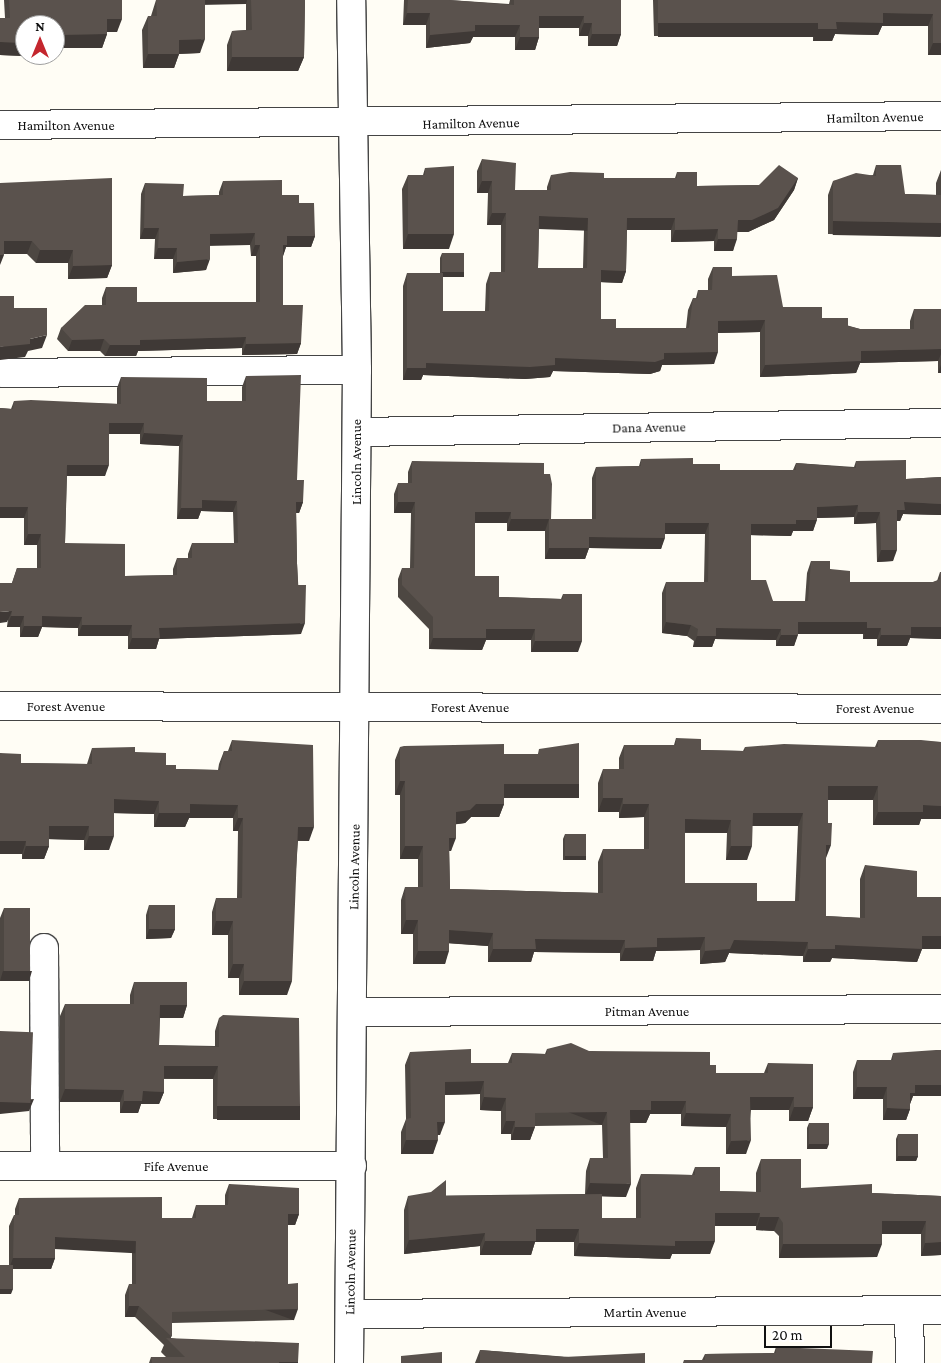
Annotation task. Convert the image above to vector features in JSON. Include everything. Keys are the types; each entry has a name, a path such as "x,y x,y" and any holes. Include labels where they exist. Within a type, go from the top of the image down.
{"street":[{"name":"Lincoln Avenue","path":"349,1363 357,432 351,0"},
{"name":"Hamilton Avenue","path":"0,125 352,124 941,116"},
{"path":"1,373 357,370"},
{"name":"Dana Avenue","path":"357,432 941,423"},
{"name":"Forest Avenue","path":"0,706 941,709"},
{"path":"44,948 45,1166"},
{"name":"Pitman Avenue","path":"353,1012 941,1009"},
{"name":"Fife Avenue","path":"0,1166 352,1166"},
{"path":"910,1310 910,1363"},
{"name":"Martin Avenue","path":"350,1314 941,1310"}],"building":[{"path":"9,0 122,0 122,19 107,19 107,34 65,35 65,15 15,15 15,43 0,42 0,18 10,18"},
{"path":"156,0 205,0 205,39 179,40 179,54 148,54 148,16 157,16"},
{"path":"251,0 305,0 304,57 232,57 232,31 252,30"},
{"path":"408,0 449,0 514,5 514,0 621,0 621,34 592,34 592,23 584,23 584,16 539,16 539,37 520,37 520,25 475,25 475,31 430,35 430,13 407,13"},
{"path":"658,0 941,0 941,43 933,43 933,14 883,13 883,23 836,22 837,29 818,29 818,23 658,23"},
{"path":"482,159 516,163 515,190 551,190 551,175 570,172 604,173 604,178 677,178 677,172 697,172 697,186 759,185 779,165 798,178 778,208 752,220 738,220 737,239 718,239 718,229 675,230 675,218 627,218 626,271 601,270 601,319 616,319 616,328 689,328 693,298 698,298 698,290 712,290 713,267 732,267 732,276 777,275 783,307 822,307 822,318 848,318 848,326 860,329 914,329 914,309 941,309 941,349 861,351 861,361 765,365 765,320 718,321 718,352 664,353 664,359 655,362 555,358 555,365 530,367 426,363 426,368 407,368 407,273 443,273 443,311 489,311 490,272 505,272 506,213 492,213 492,181 482,181","holes":["539,216 588,218 587,268 538,268"]},
{"path":"876,165 901,165 905,194 941,195 941,223 833,221 833,181 856,173 876,176"},
{"path":"454,166 454,234 408,234 408,175 425,175 425,168"},
{"path":"112,178 112,265 73,266 73,250 40,250 32,241 4,241 4,255 0,255 0,183"},
{"path":"282,180 282,195 299,195 299,203 314,203 315,236 287,236 287,245 283,245 283,305 303,305 301,343 246,344 246,337 140,340 140,345 110,345 104,339 72,340 61,328 85,305 106,305 106,287 137,287 137,302 260,302 260,245 255,245 255,233 210,234 210,259 177,262 177,248 158,248 159,228 144,228 145,183 184,184 183,196 223,195 223,181"},
{"path":"442,253 464,253 464,272 442,272"},
{"path":"0,296 14,296 14,308 47,308 47,335 30,339 30,344 0,347"},
{"path":"301,375 297,480 304,480 303,502 296,502 298,585 306,585 305,623 159,628 160,638 132,638 132,625 82,625 82,617 42,616 42,626 24,626 24,616 11,616 12,611 0,612 0,583 12,583 17,568 41,568 41,534 28,534 28,507 0,507 0,408 13,409 14,401 31,400 121,404 121,377 207,378 207,401 246,401 246,376","holes":["109,423 144,423 144,433 183,435 181,508 202,508 202,500 237,501 238,543 192,543 192,558 177,558 177,575 125,576 125,544 65,543 67,465 109,465"]},
{"path":"693,458 693,464 720,464 720,470 796,470 796,463 856,468 856,461 906,460 906,479 941,477 941,504 904,502 905,510 897,510 897,550 881,550 880,512 858,512 858,505 817,507 817,520 796,520 796,524 751,524 751,580 766,580 773,601 808,601 811,561 830,561 830,569 850,571 850,582 933,582 940,579 941,572 941,627 911,627 911,635 881,635 881,628 867,628 867,622 798,622 798,635 781,635 781,629 716,628 716,636 697,636 698,629 691,625 666,622 666,582 708,582 709,523 665,523 665,538 589,537 589,548 549,548 549,519 511,519 511,512 475,512 475,576 499,576 499,597 563,599 563,594 582,594 582,641 535,641 535,629 486,629 486,638 433,638 433,617 402,585 402,568 414,568 415,502 398,502 398,483 412,483 412,461 544,463 544,474 550,474 552,484 551,519 596,519 596,467 641,466 641,459"},
{"path":"676,738 701,739 701,750 745,751 745,747 784,744 878,747 878,740 941,742 941,806 923,805 923,812 878,812 878,786 828,786 828,823 832,823 831,845 826,845 826,916 865,918 865,865 917,871 917,897 941,897 941,936 922,936 922,949 835,945 835,949 808,949 808,942 734,940 730,949 705,951 705,937 657,938 657,947 625,948 625,940 535,939 536,949 493,949 493,933 449,930 449,951 418,951 418,920 406,920 405,887 423,887 423,846 405,846 405,781 400,781 400,747 504,744 504,754 539,754 539,749 579,743 579,784 504,784 504,804 476,804 470,810 456,812 456,838 449,838 450,889 603,893 603,849 649,849 649,804 623,804 623,798 603,798 603,769 624,769 624,745 676,745","holes":["753,813 803,813 799,901 757,901 757,883 685,883 685,819 731,820 731,846 752,846"]},
{"path":"232,740 313,745 314,827 298,827 292,981 244,981 244,964 233,964 233,921 216,921 216,898 242,898 243,818 238,818 238,805 190,804 190,813 159,813 159,801 114,799 114,836 89,836 89,826 49,826 49,846 26,846 26,841 0,841 0,753 21,754 21,763 92,764 92,748 135,747 135,752 166,753 166,765 176,765 176,769 220,770 224,751 232,751"},
{"path":"565,834 586,834 586,856 565,856"},
{"path":"149,905 175,905 175,929 149,929"},
{"path":"4,908 30,908 30,971 4,971"},
{"path":"134,982 187,982 187,1005 160,1005 159,1045 219,1047 219,1018 223,1015 299,1018 300,1106 217,1106 218,1066 164,1066 164,1092 143,1091 142,1101 124,1101 124,1090 65,1089 65,1004 134,1004"},
{"path":"0,1031 33,1032 31,1103 0,1102"},
{"path":"571,1043 589,1051 710,1052 710,1065 716,1065 716,1073 768,1073 768,1063 813,1064 813,1107 794,1107 794,1097 750,1097 751,1140 731,1141 731,1114 686,1113 686,1101 651,1101 651,1110 630,1110 631,1184 590,1183 590,1158 608,1158 607,1112 535,1113 535,1127 515,1127 515,1121 506,1121 506,1098 484,1097 484,1081 445,1082 445,1122 437,1122 438,1140 406,1140 406,1119 411,1118 410,1052 471,1049 471,1063 512,1063 512,1053 547,1054 547,1049"},
{"path":"941,1050 941,1085 915,1085 915,1093 910,1093 910,1109 887,1108 887,1087 857,1087 857,1060 893,1060 893,1053"},
{"path":"809,1123 829,1123 829,1144 809,1144"},
{"path":"898,1134 918,1134 918,1156 898,1156"},
{"path":"761,1159 801,1159 801,1188 872,1184 872,1193 941,1196 941,1242 925,1243 926,1221 882,1221 882,1244 783,1244 783,1223 779,1217 760,1217 760,1213 715,1213 715,1241 675,1241 675,1246 579,1243 579,1229 536,1229 536,1241 485,1241 485,1233 409,1240 408,1196 431,1192 446,1180 446,1196 602,1194 602,1218 641,1218 641,1174 695,1175 695,1167 720,1167 720,1191 761,1192"},
{"path":"229,1184 299,1188 299,1214 288,1214 288,1284 298,1283 298,1309 172,1312 172,1337 139,1306 129,1306 129,1284 136,1284 136,1241 55,1237 55,1258 13,1258 14,1215 19,1215 19,1198 162,1197 162,1218 196,1218 196,1205 228,1205"},
{"path":"0,1265 13,1265 13,1289 0,1289"},
{"path":"166,1338 299,1343 298,1362 152,1363 151,1357 185,1357"},
{"path":"776,1347 873,1351 872,1363 684,1363 684,1360 705,1360 705,1354 776,1353"},
{"path":"480,1350 564,1357 645,1353 645,1363 480,1363"},
{"path":"442,1352 442,1363 401,1363 401,1356"}]}
